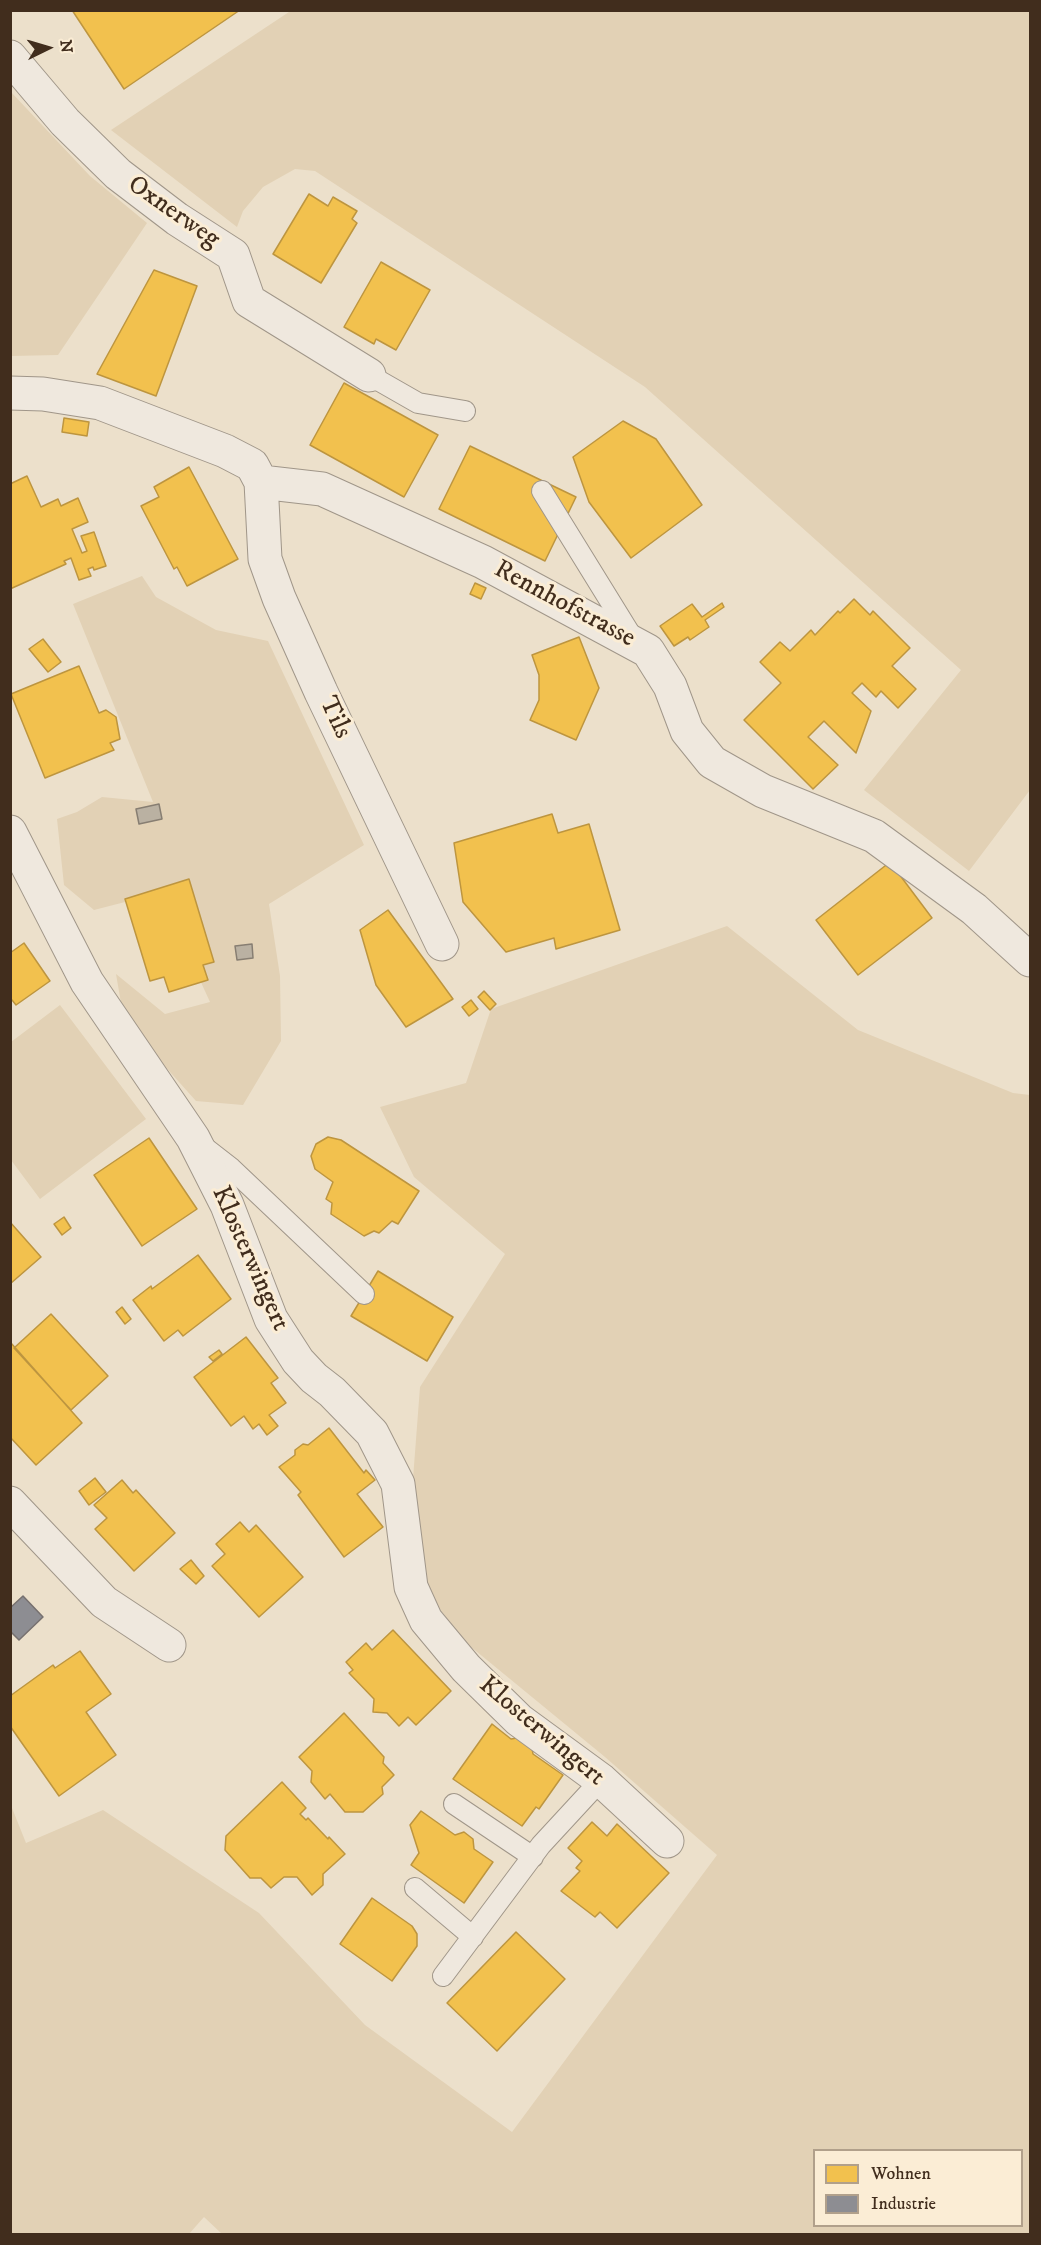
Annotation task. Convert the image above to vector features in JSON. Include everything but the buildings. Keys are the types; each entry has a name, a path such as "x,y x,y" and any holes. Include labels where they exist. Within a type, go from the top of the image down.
{"street":[{"name":"Oxnerweg","path":"10,57 65,122 118,174 177,219 232,255 249,301 369,375"},
{"path":"10,393 43,394 100,403 225,451 252,465 261,482"},
{"name":"Rennhofstrasse","path":"261,482 322,489 483,562 648,651 670,686 687,731 712,762 763,791 874,836 974,909 1030,960"},
{"name":"Tils","path":"261,482 265,559 279,598 321,692 442,944"},
{"name":"Klosterwingert","path":"10,832 87,982 193,1138 227,1205 271,1319 298,1361 372,1433 398,1484 411,1587 426,1620 466,1668 519,1720 601,1780 667,1841"},
{"path":"10,1503 104,1602 169,1644"}],"lane":[{"path":"369,375 418,404 465,411"},
{"path":"542,492 637,645"},
{"path":"193,1138 231,1168 364,1294"},
{"path":"443,1976 533,1857 601,1780"},
{"path":"454,1804 533,1857"},
{"path":"415,1888 473,1937"}],"shaded area":[{"path":"292,10 1030,11 1030,790 969,871 864,790 961,670 645,387 315,171 295,169 263,187 243,211 237,227 111,130"},
{"path":"11,92 90,176 147,223 58,355 11,356"},
{"path":"142,576 156,597 216,630 268,641 364,845 269,904 280,976 281,1041 243,1105 196,1101 162,1063 121,1003 116,974 165,1014 210,1002 160,893 94,910 64,885 57,819 77,812 102,797 153,802 73,604"},
{"path":"727,926 858,1030 1013,1093 1030,1095 1030,2234 222,2234 204,2217 189,2234 11,2234 10,1803 26,1843 103,1810 259,1913 365,2025 512,2132 717,1855 605,1757 465,1642 424,1588 412,1492 420,1387 505,1254 414,1177 380,1107 466,1083 491,1009"},
{"path":"60,1005 146,1119 40,1199 11,1160 11,1042"}]}
